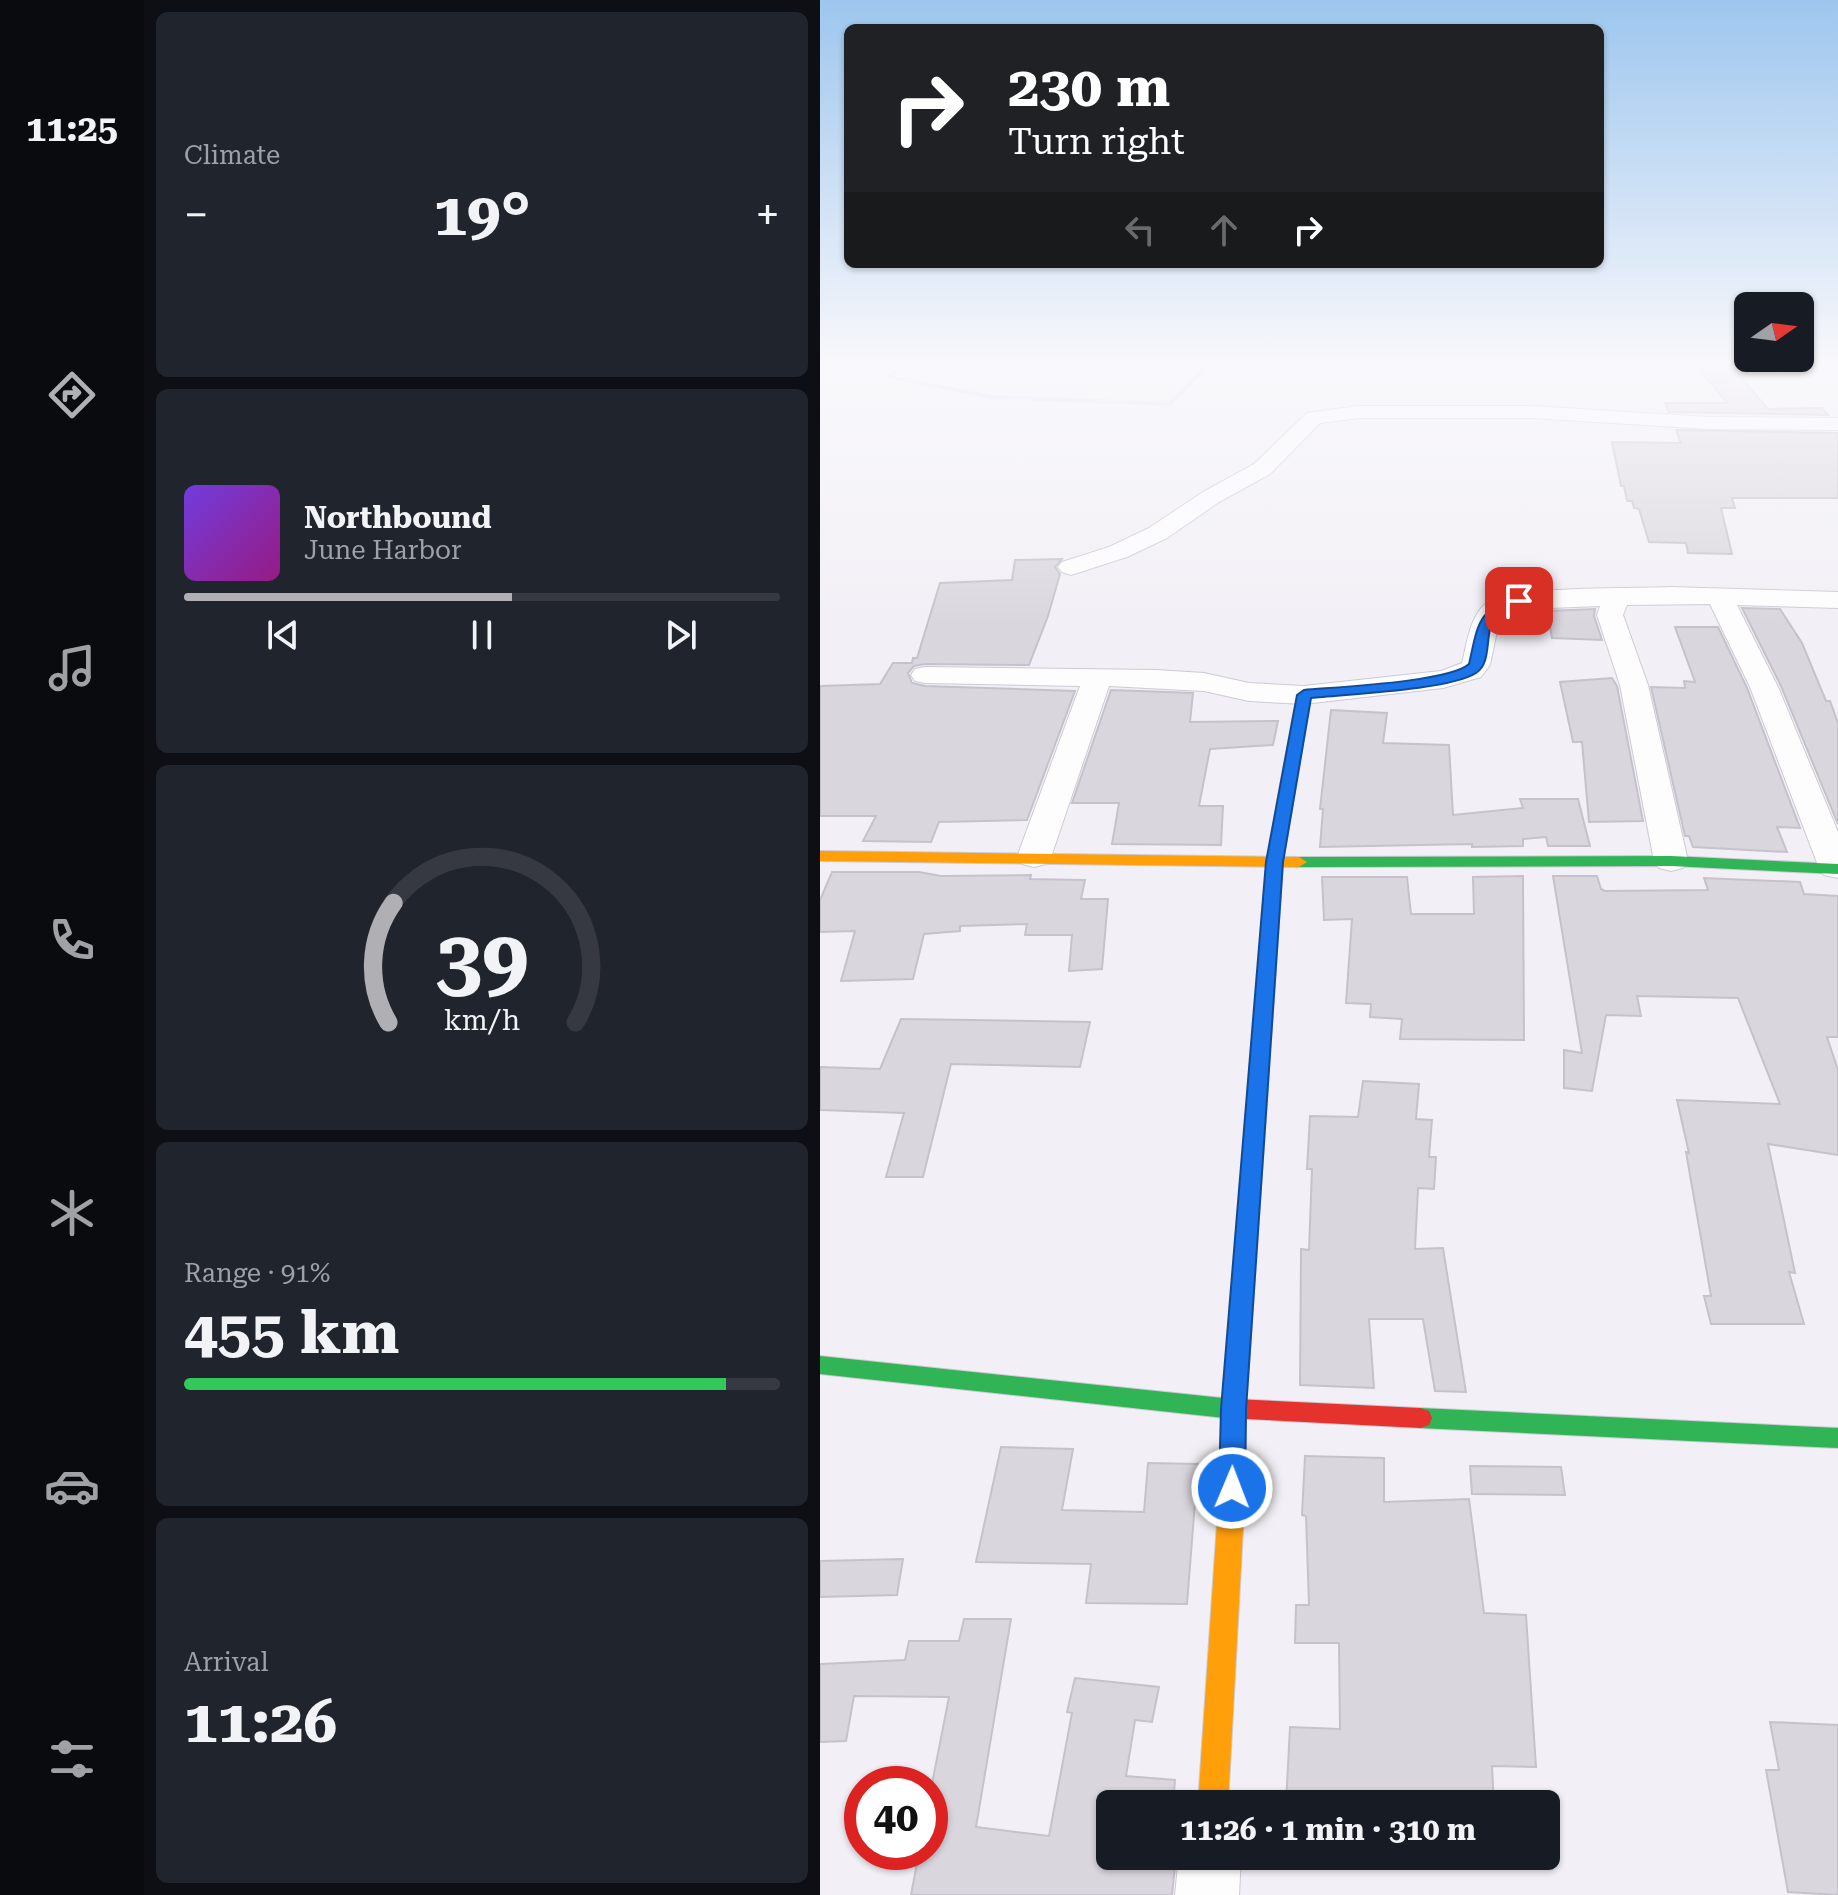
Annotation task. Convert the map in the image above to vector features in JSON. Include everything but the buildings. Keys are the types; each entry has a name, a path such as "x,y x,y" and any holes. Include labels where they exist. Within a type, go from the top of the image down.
{"street":[{"path":"1071,567 1118,552 1158,533 1211,497 1262,469 1283,448"},
{"path":"1617,596 1610,615 1634,685 1671,861"},
{"path":"925,675 1098,676 1204,682 1249,692 1304,695 1459,675 1476,665 1486,621 1495,609 1519,601 1617,596 1838,600"},
{"path":"820,856 1275,862 1671,861 1837,868 1764,687 1720,597"},
{"path":"1034,857 1098,676"},
{"path":"1214,1790 1231,1514 1234,1409 1275,862 1304,695"},
{"path":"820,1365 1234,1409 1838,1438"},
{"path":"1207,1895 1209,1870"}],"traffic: fast":[{"path":"820,1365 1234,1409 1275,862 1285,802"},
{"path":"1299,862 1671,861 1838,869"},
{"path":"1420,1418 1838,1438"}],"traffic: slow":[{"path":"1285,802 1304,695"},
{"path":"820,856 1299,862"},
{"path":"1214,1790 1232,1493"}],"traffic: jam":[{"path":"1232,1493 1234,1409 1420,1418"}],"route":[{"path":"1232,1488 1234,1409 1275,862 1304,695 1335,689 1443,679 1471,671 1476,665 1486,621 1495,609 1519,601"}]}
